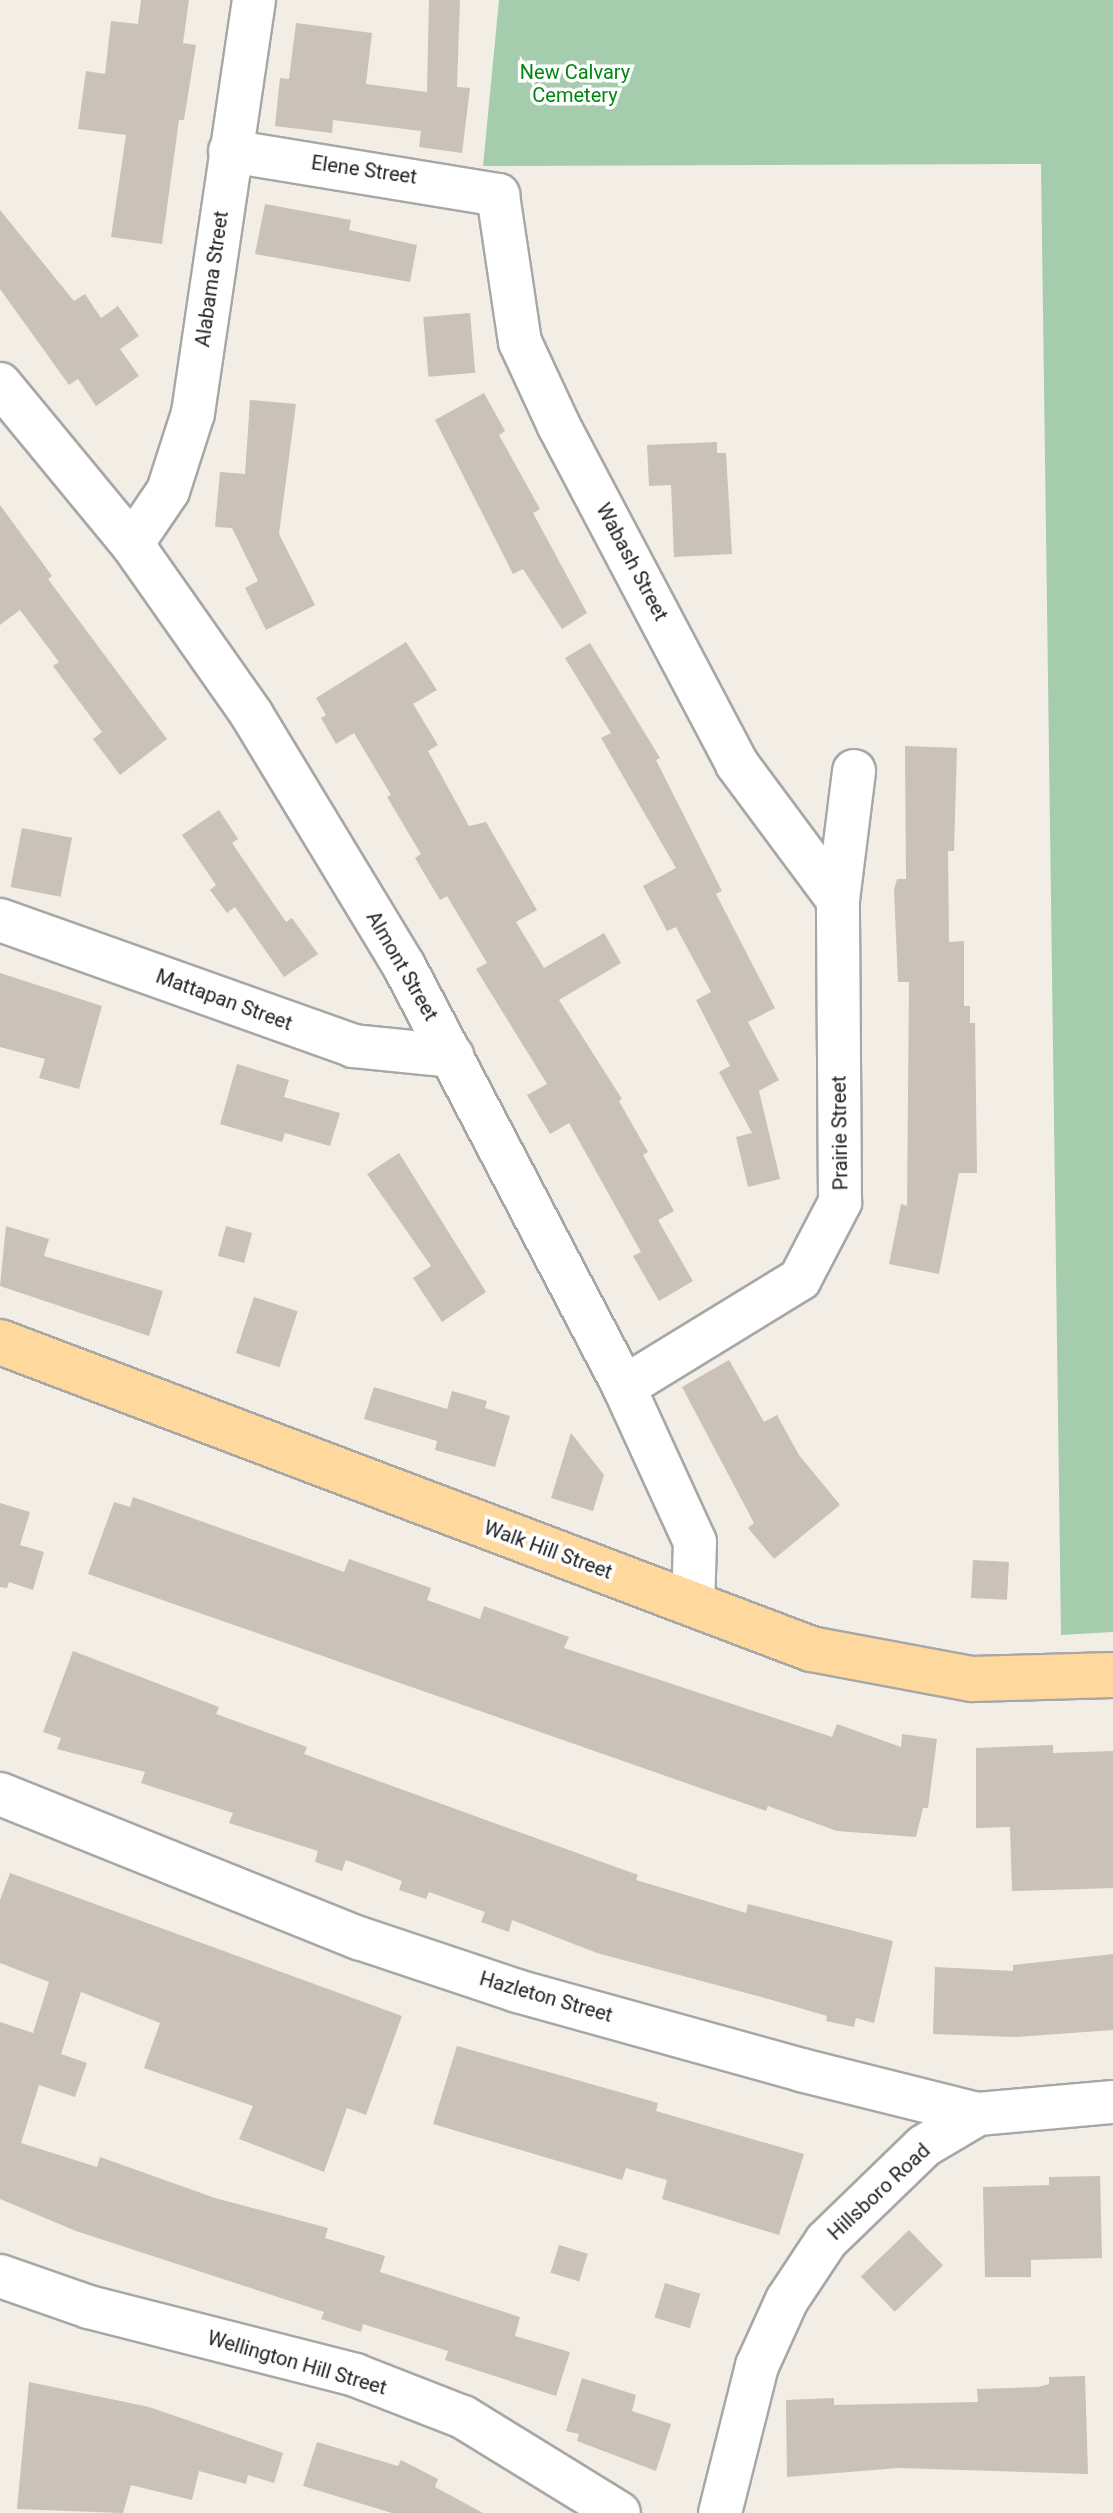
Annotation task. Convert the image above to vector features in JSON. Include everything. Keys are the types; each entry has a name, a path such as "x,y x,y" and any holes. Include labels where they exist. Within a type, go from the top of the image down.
{"main road":[{"name":"Walk Hill Street","path":"0,1342 811,1649 958,1677 1113,1675"}],"street":[{"name":"Alabama Street","path":"132,544 168,491 193,413 254,0"},
{"name":"Elene Street","path":"230,151 498,195"},
{"name":"Wabash Street","path":"498,195 520,342 559,426 737,764 838,900"},
{"name":"Almont Street","path":"0,384 132,544 252,715 404,966 624,1387 695,1542 693,1604"},
{"name":"Prairie Street","path":"624,1387 800,1279 840,1202 838,900 854,771"},
{"name":"Mattapan Street","path":"0,920 353,1046 452,1056"},
{"name":"Hazleton Street","path":"0,1794 359,1938 517,1991 978,2114 1113,2102"},
{"name":"Hillsboro Road","path":"720,2513 757,2366 787,2300 837,2230 924,2146 978,2114"},
{"name":"Wellington Hill Street","path":"5,2283 355,2375 463,2417 619,2513"}],"green space":[{"name":"New Calvary Cemetery","path":"499,0 1113,0 1113,1632 1061,1635 1041,164 483,166"}],"building":[{"path":"141,0 189,0 183,43 196,45 184,120 179,120 162,244 111,237 126,135 78,129 86,71 105,74 111,21 138,24"},
{"path":"429,0 460,0 457,87 470,88 462,153 419,147 421,131 333,120 332,133 275,126 280,78 289,79 296,23 372,33 366,84 427,92"},
{"path":"265,204 351,220 349,230 417,245 410,282 255,254"},
{"path":"0,210 74,301 85,294 101,318 118,306 139,336 120,349 139,376 96,406 78,379 69,385 0,289"},
{"path":"470,313 475,373 428,377 423,317"},
{"path":"484,393 505,431 499,435 540,509 533,513 587,613 562,629 523,569 513,574 435,420"},
{"path":"250,400 296,404 279,534 315,605 266,630 245,588 258,581 232,528 215,527 220,472 245,474"},
{"path":"717,442 717,453 726,453 732,554 674,557 671,485 649,486 647,445"},
{"path":"0,505 52,576 48,579 167,739 120,775 93,739 102,732 53,666 59,662 20,610 0,625"},
{"path":"406,642 437,690 413,704 438,745 428,751 469,826 486,822 537,910 516,922 544,968 604,933 621,963 559,1000 622,1099 619,1101 648,1152 643,1155 674,1211 658,1220 693,1281 659,1301 633,1256 641,1252 569,1123 550,1134 527,1095 547,1084 476,969 487,963 447,896 440,900 415,858 421,854 387,797 391,795 354,733 336,744 321,718 326,715 316,698"},
{"path":"590,643 660,758 656,760 722,891 716,894 775,1008 748,1022 779,1080 759,1091 780,1179 748,1187 736,1137 752,1133 719,1072 730,1066 696,1000 711,992 676,927 667,931 643,886 676,868 601,738 611,733 565,658"},
{"path":"905,746 957,748 954,851 948,851 949,942 964,941 964,1006 970,1006 970,1023 975,1023 977,1173 959,1173 939,1274 889,1264 901,1204 907,1206 909,982 898,982 894,890 897,879 906,879"},
{"path":"219,810 238,839 232,843 286,922 292,918 318,954 284,977 235,907 227,913 210,890 216,885 182,835"},
{"path":"22,828 72,838 61,897 11,887"},
{"path":"0,973 102,1006 79,1089 39,1078 45,1059 0,1047"},
{"path":"237,1064 289,1080 284,1097 340,1113 330,1146 285,1133 282,1142 220,1124"},
{"path":"399,1153 486,1292 442,1322 413,1278 431,1266 367,1174"},
{"path":"6,1226 49,1239 44,1256 163,1291 149,1336 0,1286"},
{"path":"226,1226 252,1233 244,1263 218,1256"},
{"path":"254,1297 298,1311 280,1367 236,1353"},
{"path":"729,1360 764,1422 777,1415 799,1455 840,1505 774,1559 748,1528 754,1523 682,1387"},
{"path":"374,1387 447,1409 452,1391 487,1401 485,1408 510,1416 495,1467 435,1450 437,1441 364,1419"},
{"path":"571,1433 604,1475 593,1511 551,1498"},
{"path":"133,1497 344,1572 349,1559 431,1588 427,1600 480,1619 484,1606 569,1637 564,1648 832,1737 837,1724 901,1747 902,1734 937,1739 928,1808 923,1808 916,1837 837,1831 768,1806 766,1811 88,1574 114,1502 130,1507"},
{"path":"0,1503 30,1512 20,1545 44,1552 33,1590 9,1582 7,1588 0,1587"},
{"path":"973,1560 1009,1562 1007,1600 971,1598"},
{"path":"73,1651 219,1707 216,1714 307,1747 304,1754 638,1875 636,1880 746,1913 748,1904 893,1941 874,2023 856,2018 854,2027 826,2021 827,2016 597,1953 512,1920 509,1932 481,1922 485,1912 429,1892 426,1899 399,1890 402,1881 346,1860 342,1871 315,1862 318,1851 229,1823 233,1813 141,1783 145,1772 57,1749 61,1738 43,1732"},
{"path":"1053,1745 1053,1753 1113,1751 1113,1888 1012,1891 1010,1827 976,1828 976,1748"},
{"path":"10,1873 402,2016 366,2115 347,2108 324,2172 239,2139 253,2106 144,2068 160,2023 81,1992 61,2054 87,2063 75,2097 39,2085 21,2143 97,2167 100,2157 215,2198 328,2228 325,2238 385,2256 380,2272 520,2317 515,2336 570,2352 556,2396 445,2360 448,2351 363,2324 361,2332 321,2319 324,2312 76,2231 0,2199 0,2022 33,2033 49,1982 0,1963 0,1900"},
{"path":"1113,1954 1113,2030 1015,2037 933,2034 935,1967 1013,1971 1013,1965"},
{"path":"457,2046 658,2103 656,2111 804,2154 779,2235 662,2199 667,2180 626,2168 622,2180 433,2124"},
{"path":"1100,2176 1102,2258 1031,2260 1031,2277 985,2277 983,2187 1049,2185 1049,2177"},
{"path":"909,2230 943,2265 895,2312 861,2277"},
{"path":"559,2245 588,2254 579,2282 551,2273"},
{"path":"665,2283 700,2294 690,2328 654,2317"},
{"path":"1085,2376 1088,2474 899,2468 787,2477 786,2400 834,2398 834,2405 978,2402 977,2389 1038,2387 1049,2384 1049,2377"},
{"path":"582,2378 636,2395 632,2411 671,2424 656,2471 577,2441 579,2434 566,2431"},
{"path":"29,2382 149,2407 283,2453 274,2483 248,2475 246,2484 199,2471 192,2500 131,2485 123,2513 17,2509"},
{"path":"317,2442 398,2466 401,2460 438,2479 435,2487 483,2513 392,2513 303,2486"}]}
